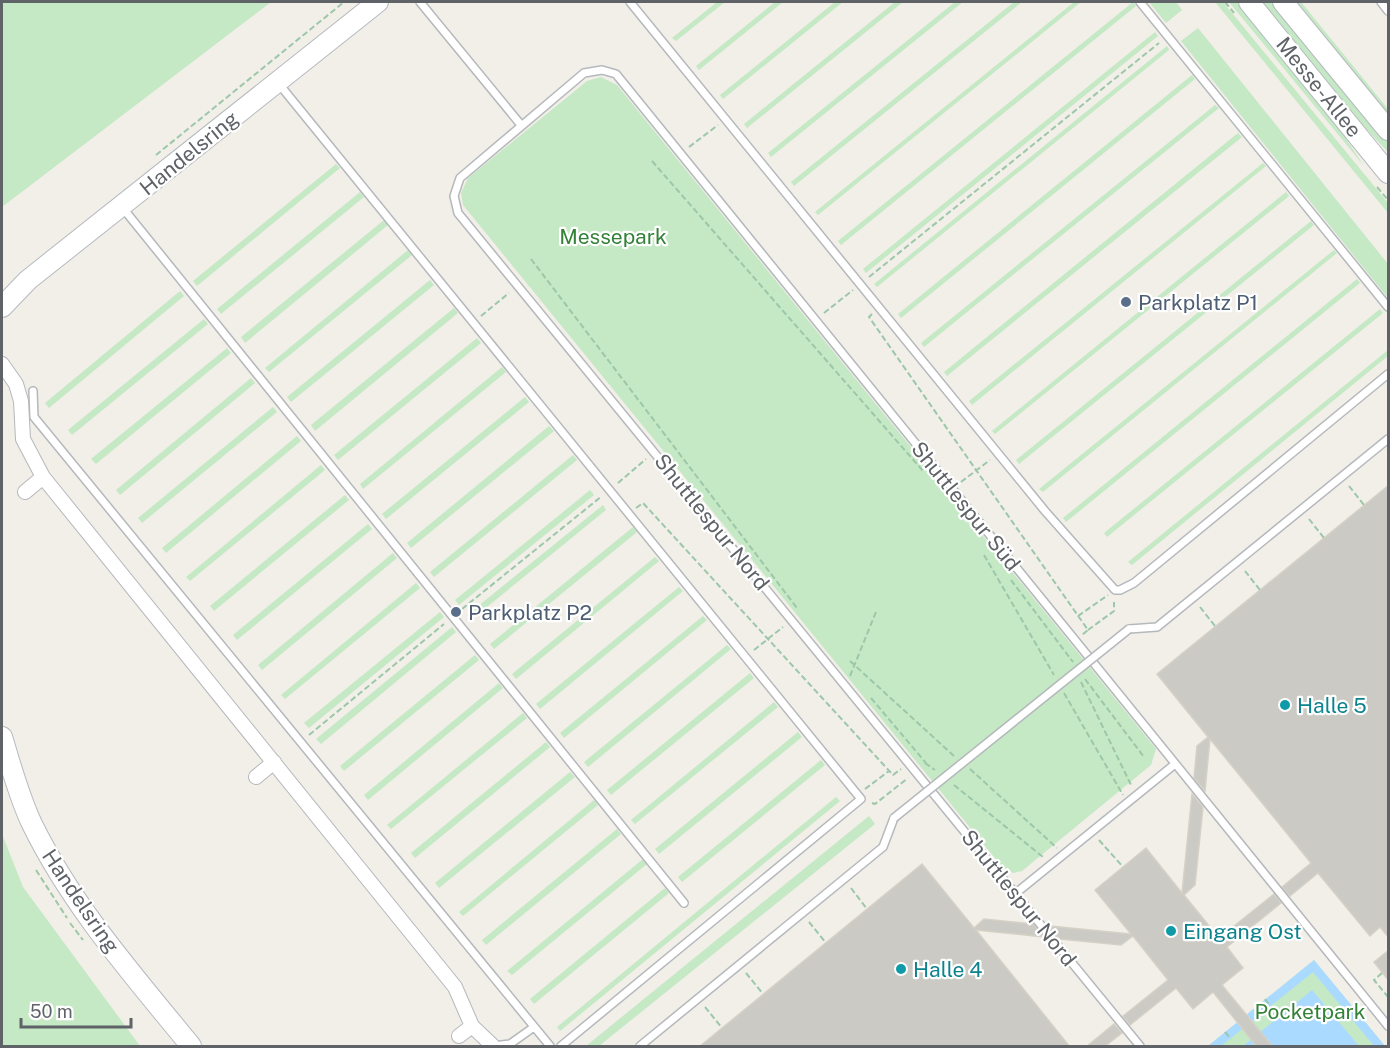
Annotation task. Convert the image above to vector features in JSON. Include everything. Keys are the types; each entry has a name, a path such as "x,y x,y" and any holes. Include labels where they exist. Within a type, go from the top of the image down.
{"main road":[{"name":"Handelsring","path":"2,307 28,280 378,2"},
{"name":"Messe-Allee","path":"1249,2 1389,173"},
{"name":"Messe-Allee","path":"1283,2 1389,130"},
{"name":"Handelsring","path":"2,737 31,822 63,880 100,935 191,1047"}],"street":[{"path":"2,364 16,384 21,401 22,440 43,477 455,987 472,1026 493,1046"},
{"path":"25,492 43,477"},
{"path":"256,777 274,762"},
{"path":"459,1036 472,1026"}],"lane":[{"path":"420,2 521,125"},
{"path":"630,2 998,453 1115,590 1134,583 1389,374"},
{"path":"1140,2 1389,307"},
{"path":"1381,2 1389,10"},
{"name":"Shuttlespur Süd","path":"521,125 584,73 602,69 616,74 1389,1026"},
{"path":"277,82 334,148 861,799 561,1047"},
{"name":"Shuttlespur Nord","path":"521,125 460,178 454,196 458,213 1140,1047"},
{"path":"122,207 684,903"},
{"path":"33,391 34,417 550,1047"},
{"path":"640,1047 883,847 894,818 1129,629 1157,627 1389,439"},
{"path":"1016,893 1175,764"},
{"path":"493,1046 510,1044 534,1027"}],"path":[{"path":"265,66 344,2"},
{"path":"815,320 1168,36"},
{"path":"680,155 725,119"},
{"path":"652,161 924,472"},
{"path":"531,260 802,614"},
{"path":"474,322 518,286"},
{"path":"880,308 869,317 1088,630"},
{"path":"610,489 655,452"},
{"path":"952,489 998,453"},
{"path":"1341,477 1364,505"},
{"path":"630,513 643,503 893,775 908,763"},
{"path":"1301,509 1324,538"},
{"path":"1237,562 1260,590"},
{"path":"1005,572 1074,666"},
{"path":"1078,616 1115,590"},
{"path":"1192,598 1215,626"},
{"path":"1076,640 1114,611"},
{"path":"845,687 876,612"},
{"path":"746,656 792,620"},
{"path":"844,666 858,683"},
{"path":"1082,674 1144,757"},
{"path":"1078,677 1136,795"},
{"path":"866,692 926,763"},
{"path":"907,750 935,770"},
{"path":"858,795 889,771"},
{"path":"880,800 899,785"},
{"path":"953,785 1051,864"},
{"path":"1092,831 1123,867"},
{"path":"844,879 867,909"},
{"path":"802,913 826,943"},
{"path":"740,964 763,994"},
{"path":"1382,973 1374,980 1388,997 1382,1002"},
{"path":"698,999 722,1028"},
{"path":"1265,999 1271,1007"},
{"path":"1225,1032 1231,1039"}],"green space":[{"path":"2,2 271,2 2,207"},
{"path":"717,2 725,2 676,41 672,38"},
{"path":"775,2 783,2 699,70 696,66"},
{"path":"835,2 843,2 723,99 720,95"},
{"path":"895,2 903,2 747,128 744,124"},
{"path":"955,2 963,2 771,157 768,153"},
{"path":"1014,2 1022,2 794,186 791,182"},
{"path":"1074,2 1081,2 818,215 815,212"},
{"path":"1133,2 1136,6 841,245 838,241"},
{"path":"1149,2 1176,2 1182,10 1166,23"},
{"path":"1215,2 1223,2 1388,203 1388,213"},
{"path":"1229,2 1240,2 1321,101 1364,166"},
{"path":"1258,2 1273,2 1388,142 1388,152 1336,97"},
{"path":"1292,2 1301,2 1388,109 1388,120"},
{"path":"1198,28 1388,264 1388,298 1181,41"},
{"path":"1155,32 1158,36 866,273 863,269"},
{"path":"1167,46 1169,50 877,287 874,284"},
{"path":"1192,75 1195,79 901,318 898,314"},
{"name":"Messepark","path":"601,77 617,85 1156,749 1151,765 1022,871 1013,873 1003,868 463,205 461,193 468,178 587,81"},
{"path":"1215,105 1219,108 924,347 921,343"},
{"path":"1238,133 1242,137 947,376 944,372"},
{"path":"1263,163 1266,166 972,405 969,401"},
{"path":"336,164 340,168 197,286 193,281"},
{"path":"360,192 364,197 221,314 217,309"},
{"path":"1286,192 1289,196 995,434 992,431"},
{"path":"384,220 388,225 245,343 241,337"},
{"path":"1311,221 1314,225 1019,464 1016,460"},
{"path":"408,250 412,255 269,372 265,368"},
{"path":"1334,250 1337,253 1043,492 1039,489"},
{"path":"1357,279 1360,283 1066,522 1063,518"},
{"path":"430,280 434,285 291,402 287,397"},
{"path":"180,291 184,296 49,408 45,403"},
{"path":"454,308 458,313 315,431 311,425"},
{"path":"1380,309 1383,313 1107,537 1104,533"},
{"path":"204,319 208,324 72,435 68,430"},
{"path":"477,338 481,343 338,460 334,455"},
{"path":"227,348 231,353 96,464 91,459"},
{"path":"1388,350 1388,356 1132,565 1128,562"},
{"path":"502,367 506,372 363,489 360,484"},
{"path":"251,378 255,383 120,495 116,490"},
{"path":"525,397 529,402 386,519 382,514"},
{"path":"273,407 277,412 142,523 138,518"},
{"path":"549,426 554,431 411,548 407,543"},
{"path":"297,436 301,441 166,553 162,548"},
{"path":"573,455 577,460 434,577 430,572"},
{"path":"321,465 325,470 190,581 186,577"},
{"path":"590,490 594,495 459,605 455,600"},
{"path":"345,495 349,500 214,611 210,606"},
{"path":"603,505 606,510 471,620 467,615"},
{"path":"368,524 372,529 237,640 233,635"},
{"path":"633,527 637,532 494,649 490,644"},
{"path":"393,553 397,558 262,670 258,665"},
{"path":"655,557 659,561 516,679 512,674"},
{"path":"416,583 420,588 285,699 281,695"},
{"path":"679,587 683,591 540,709 536,704"},
{"path":"440,612 444,617 309,728 304,723"},
{"path":"703,616 707,620 564,738 560,733"},
{"path":"452,627 456,632 321,744 316,739"},
{"path":"727,645 731,649 588,767 584,762"},
{"path":"475,655 479,660 344,771 340,766"},
{"path":"750,673 754,678 611,795 607,790"},
{"path":"499,683 503,688 368,800 364,795"},
{"path":"774,702 778,707 635,824 631,820"},
{"path":"523,713 527,718 391,829 387,825"},
{"path":"798,732 802,737 659,854 655,849"},
{"path":"546,742 550,747 415,858 411,853"},
{"path":"821,760 825,765 682,882 678,877"},
{"path":"570,772 575,777 439,888 435,883"},
{"path":"836,797 840,801 560,1031 557,1027"},
{"path":"594,800 598,805 463,916 459,912"},
{"path":"869,816 875,824 599,1046 586,1046"},
{"path":"617,829 621,834 486,945 482,940"},
{"path":"2,834 23,887 140,1046 2,1046"},
{"path":"643,859 647,864 512,975 507,971"},
{"path":"665,888 669,893 534,1004 530,999"},
{"name":"Pocketpark","path":"1314,960 1385,1046 1208,1046"}],"water":[{"path":"1314,960 1385,1046 1374,1046 1313,972 1221,1046 1208,1046"},
{"path":"1312,990 1359,1046 1243,1046"}],"building":[{"name":"Halle 5","path":"1389,485 1389,938 1380,927 1370,936 1318,873 1290,896 1282,887 1311,863 1210,739 1205,791 1194,778 1197,746 1208,737 1157,674"},
{"name":"Eingang Ost","path":"1192,794 1203,807 1195,885 1184,895 1219,938 1274,894 1281,903 1227,947 1243,968 1222,985 1273,1047 1257,1047 1213,992 1193,1009 1176,988 1130,1025 1123,1016 1168,980 1133,936 1121,945 1060,939 1049,926 1131,934 1095,890 1146,848 1182,893"},
{"name":"Halle 4","path":"922,864 974,928 984,919 1033,924 1044,937 976,930 1070,1047 699,1047"},
{"path":"1389,950 1389,981 1374,962"},
{"path":"1114,1024 1122,1033 1104,1047 1086,1047"}],"place":[{"name":"Parkplatz P1","path":"1126,302"},
{"name":"Parkplatz P2","path":"456,612"},
{"name":"Halle 5","path":"1285,705"},
{"name":"Eingang Ost","path":"1171,931"},
{"name":"Halle 4","path":"901,969"}]}
